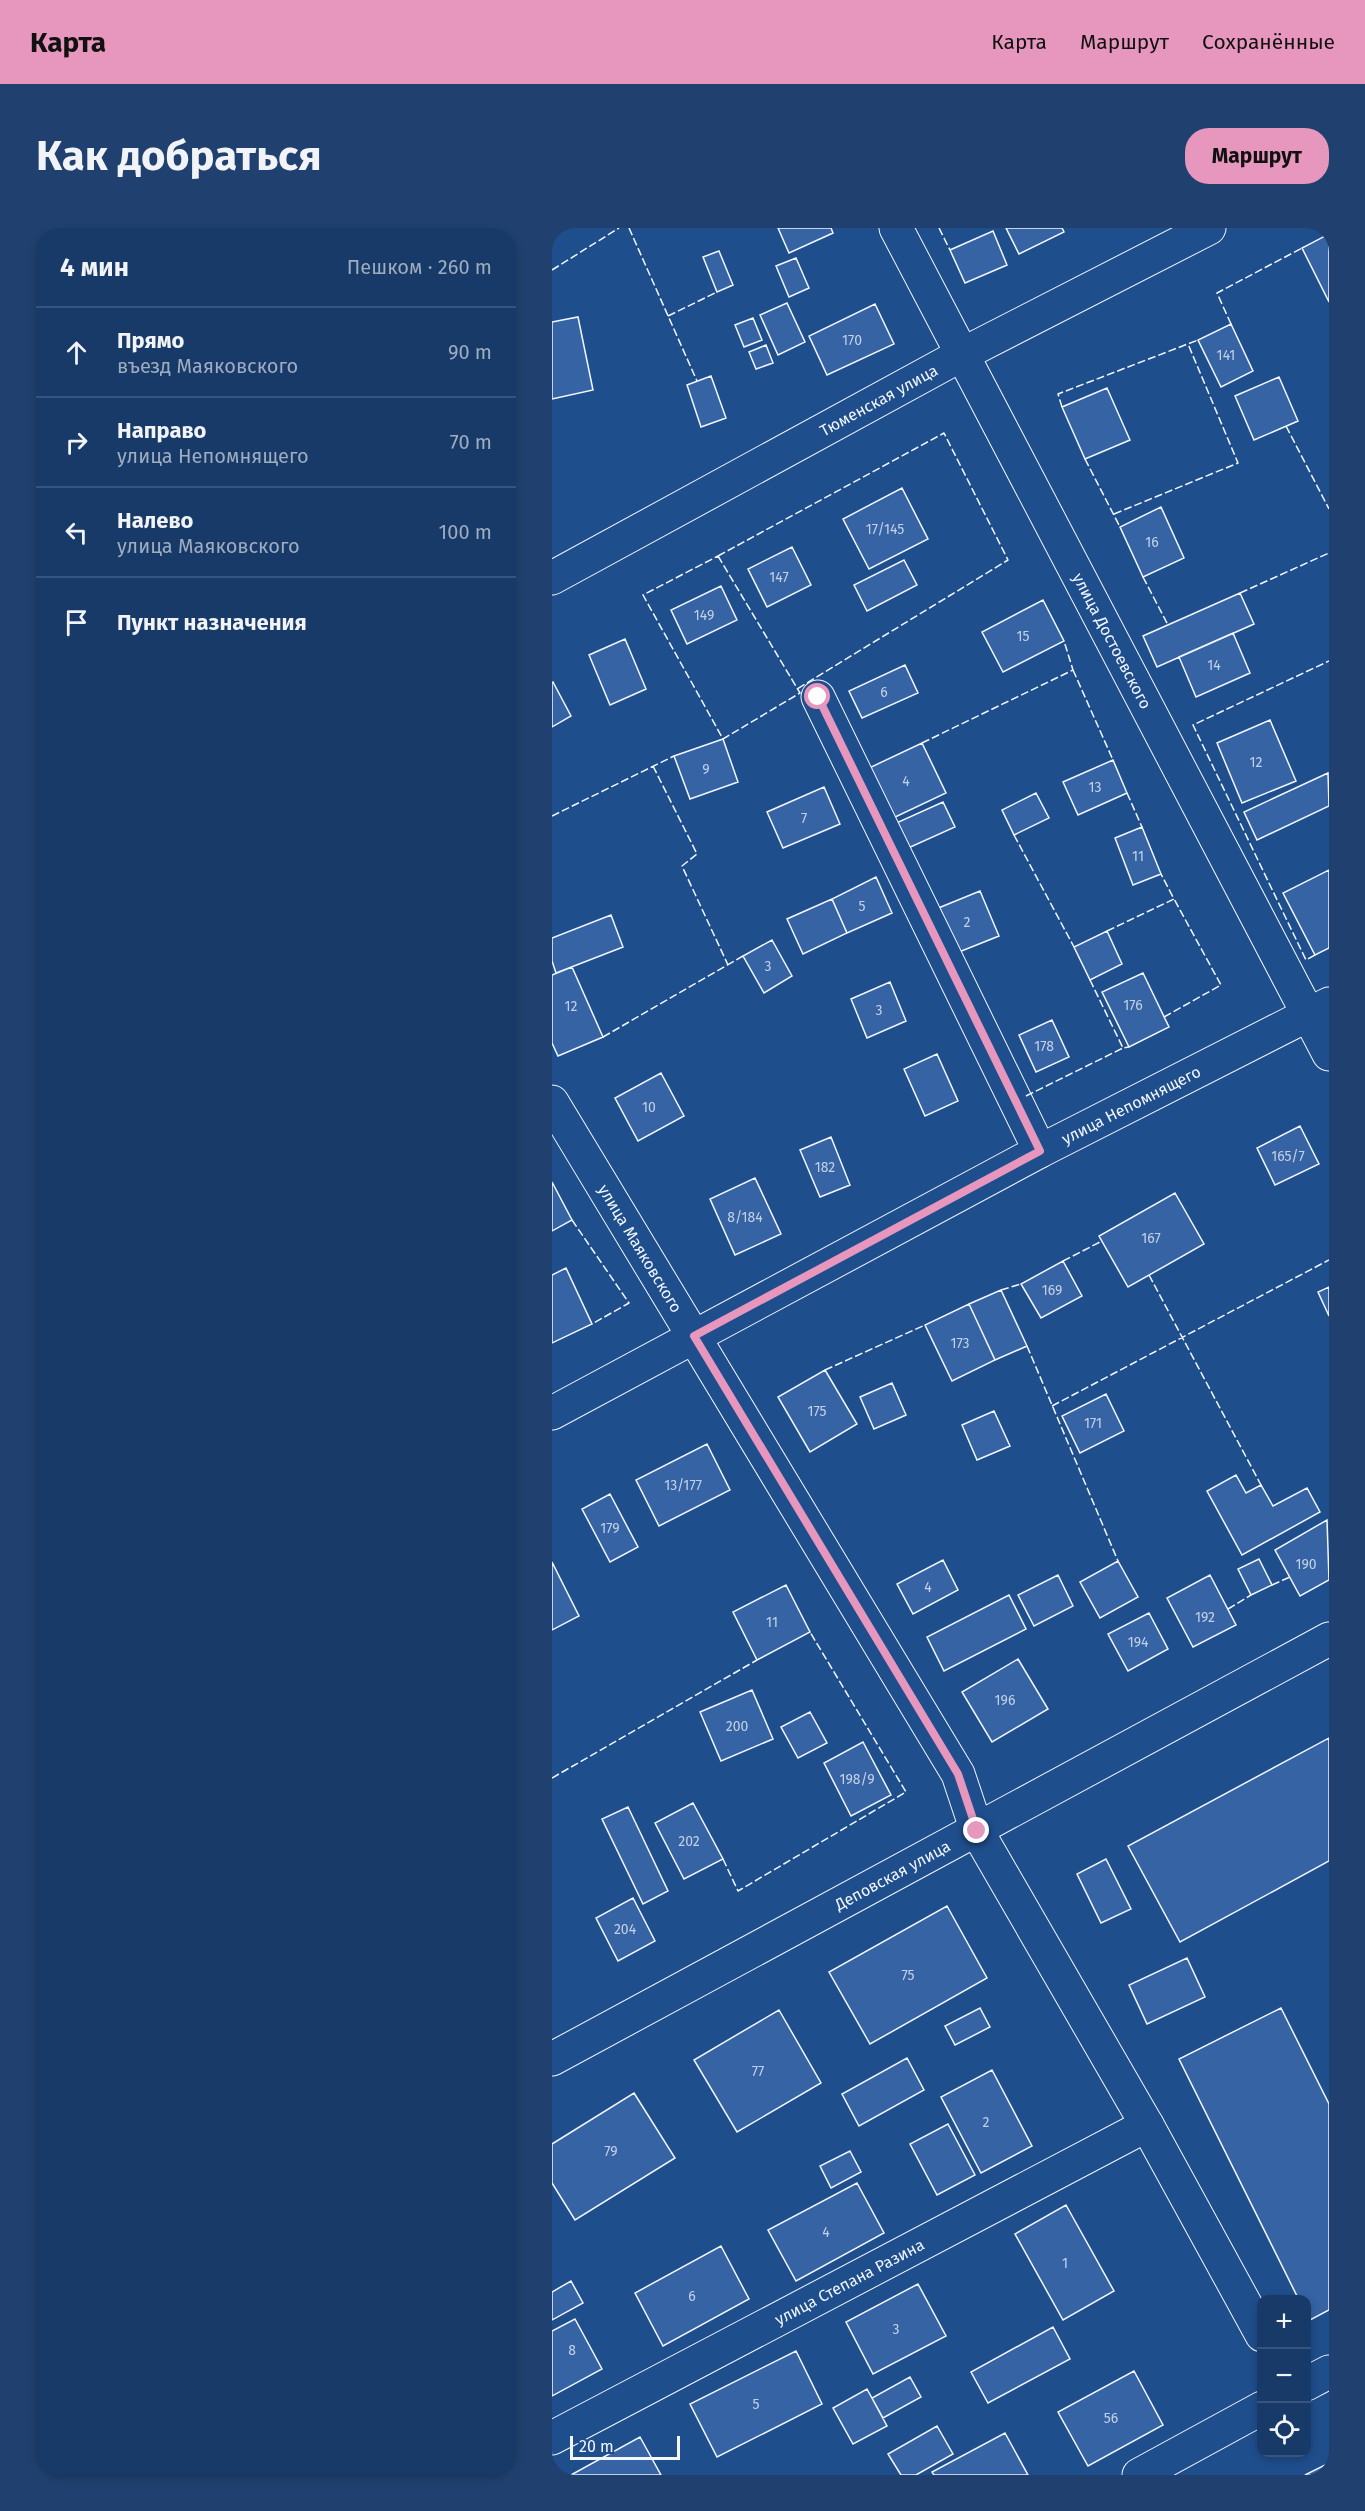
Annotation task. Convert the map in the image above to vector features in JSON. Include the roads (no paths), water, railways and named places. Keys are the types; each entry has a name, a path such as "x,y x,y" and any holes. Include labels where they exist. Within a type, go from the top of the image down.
{"street":[{"name":"улица Достоевского","path":"896,228 961,355 1318,1010 1329,1054"},
{"name":"Тюменская улица","path":"552,578 1176,235 1209,228"},
{"path":"818,697 1040,1151"},
{"name":"улица Непомнящего","path":"552,1413 1040,1151 1318,1010"},
{"name":"улица Маяковского","path":"552,1102 958,1774 977,1831 1147,2125 1257,2326"},
{"name":"Деповская улица","path":"552,2059 1329,1639"},
{"name":"улица Степана Разина","path":"552,2438 1147,2125"},
{"path":"1311,2381 1329,2372"},
{"path":"1139,2475 1257,2411"}]}
